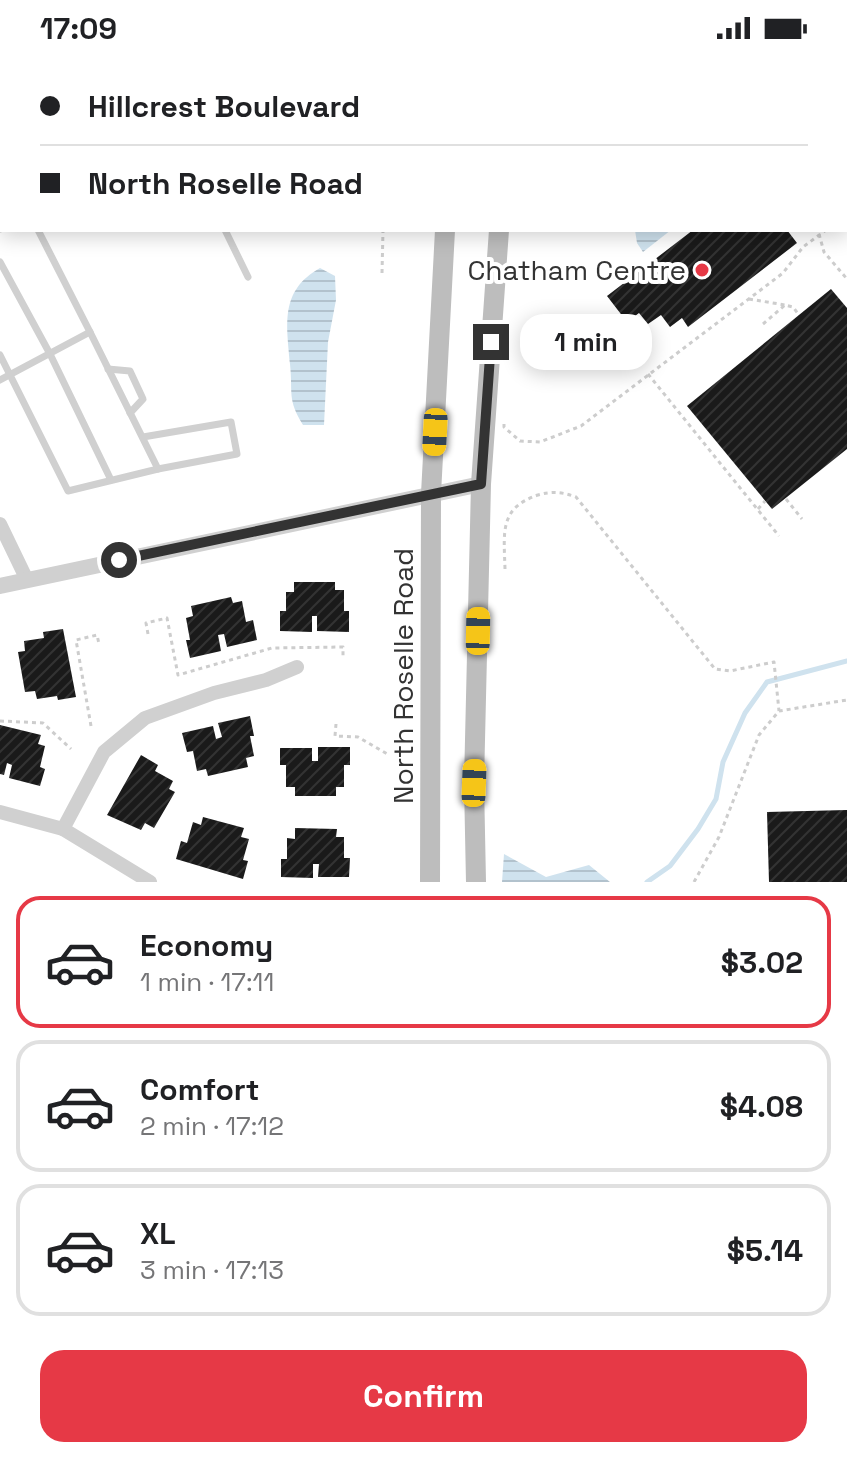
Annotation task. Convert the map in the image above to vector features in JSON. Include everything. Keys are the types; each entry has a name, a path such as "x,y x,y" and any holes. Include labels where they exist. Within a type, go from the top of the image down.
{"main road":[{"name":"North Roselle Road","path":"430,882 431,494 445,232"},
{"path":"476,882 474,783 481,484 499,232"}],"street":[{"path":"0,586 481,484"},
{"path":"0,524 27,580"},
{"path":"63,829 104,752 145,718 214,693 266,680 297,667"},
{"path":"0,812 63,829 150,882"}],"lane":[{"path":"39,232 158,469"},
{"path":"226,232 248,277"},
{"path":"0,262 50,354 111,480"},
{"path":"0,380 90,332"},
{"path":"0,355 68,491 237,454 231,422 143,437"},
{"path":"108,369 130,371 143,399 130,413"}],"path":[{"path":"382,273 383,232"},
{"path":"504,414 504,427 520,441 540,442 581,426 783,273 803,247 822,232"},
{"path":"819,234 824,252 847,279"},
{"path":"748,298 793,307 799,315"},
{"path":"763,324 785,305"},
{"path":"648,374 779,536"},
{"path":"505,569 504,542 509,514 517,503 543,493 562,491 576,497 715,669 730,671 774,662 779,711"},
{"path":"786,499 802,519"},
{"path":"758,509 765,501"},
{"path":"480,540 504,542"},
{"path":"148,634 146,623 167,618 178,675 272,648 343,647 343,658"},
{"path":"91,726 76,640 97,635 99,644"},
{"path":"694,882 719,837 759,735 779,711 847,700"},
{"path":"0,721 43,723 71,749"},
{"path":"336,724 335,736 358,737 389,755"}],"water":[{"path":"635,232 668,232 643,252"},
{"path":"320,268 335,276 336,300 328,342 324,425 303,425 292,396 288,310 298,287"},
{"path":"504,854 546,877 589,865 610,882 502,882"}],"building":[{"name":"Chatham Centre","path":"690,232 789,232 797,243 688,327 682,318 670,327 661,315 648,324 639,313 627,322 607,296"},
{"path":"831,289 847,308 847,449 772,509 687,406"},
{"path":"294,582 335,582 335,590 344,590 344,611 349,611 349,632 317,631 317,616 312,616 312,632 280,631 280,611 286,611 286,592 294,592"},
{"path":"231,597 233,603 242,601 246,622 253,620 257,640 227,647 224,634 218,635 221,651 190,658 186,618 193,616 191,606"},
{"path":"63,629 76,697 37,699 35,691 25,692 18,652 25,651 24,641 44,638 43,632"},
{"path":"250,716 254,756 246,758 248,767 208,776 206,769 197,771 193,751 187,752 182,733 213,726 216,739 222,737 218,723"},
{"path":"0,725 41,735 38,744 45,746 40,767 45,769 40,786 9,778 12,765 7,763 4,775 0,774"},
{"path":"318,747 350,747 350,765 344,765 344,787 336,787 336,796 295,796 295,787 286,787 286,765 280,765 280,748 312,748 312,761 318,761"},
{"path":"141,755 158,765 155,771 173,781 169,789 175,792 154,828 145,823 141,830 107,815"},
{"path":"847,810 847,882 769,882 767,812"},
{"path":"203,817 244,828 241,837 249,839 243,860 248,861 243,879 176,859 181,841 187,843 193,822 201,825"},
{"path":"295,828 337,829 336,837 344,837 344,858 350,858 349,877 318,877 319,864 313,864 313,878 281,877 281,859 287,859 287,838 295,839"}],"waterway":[{"path":"647,882 670,866 698,829 716,799 723,762 745,713 767,682 847,661"}],"place":[{"name":"Chatham Centre","path":"702,270"}],"route":[{"path":"119,560 481,484 491,342"}]}
